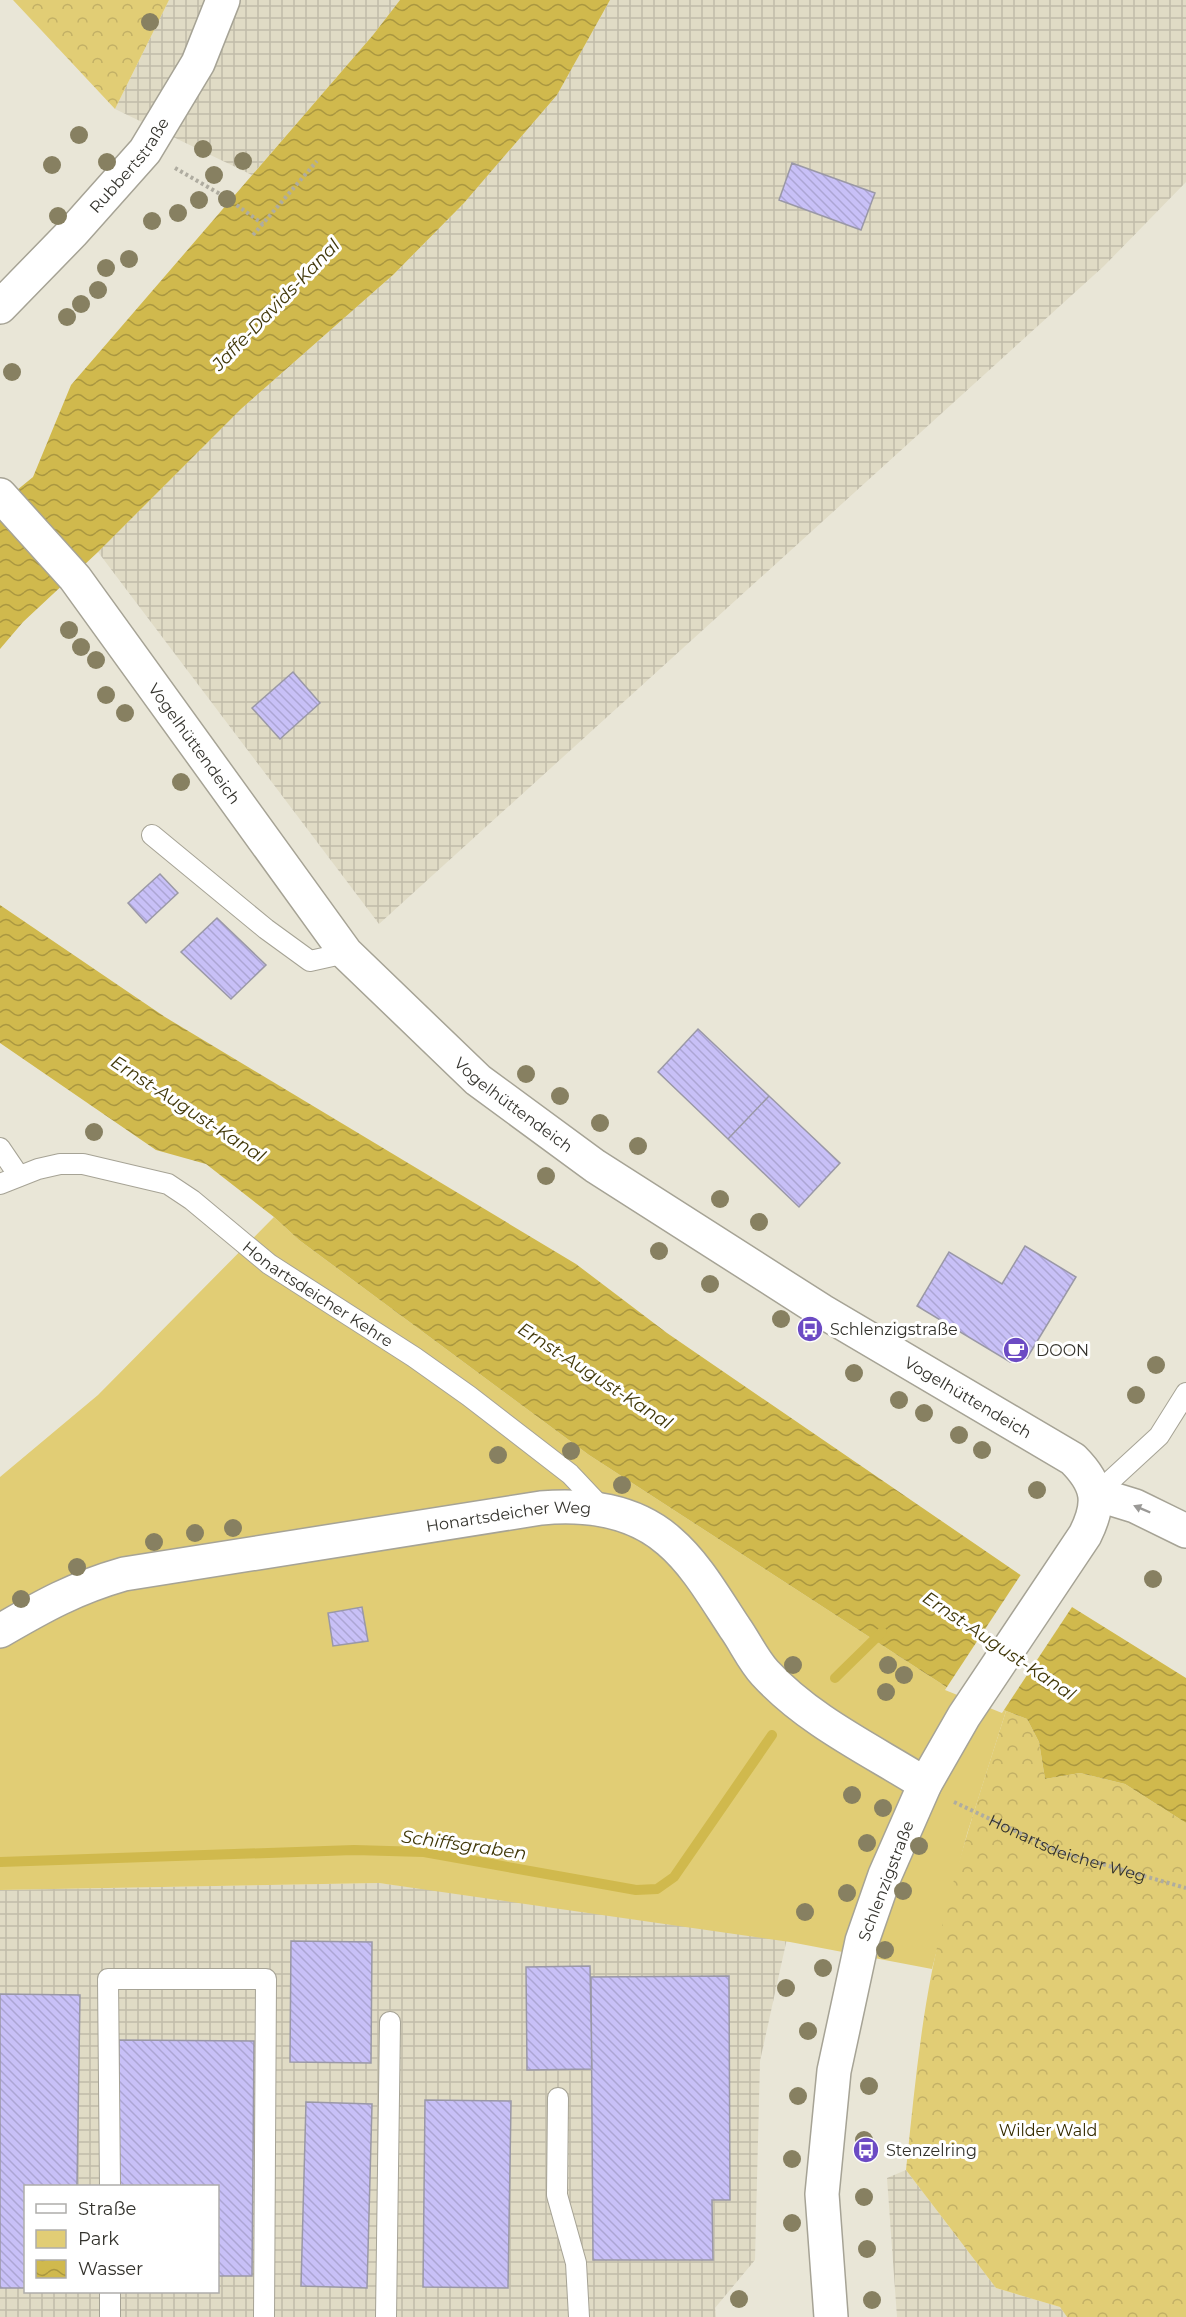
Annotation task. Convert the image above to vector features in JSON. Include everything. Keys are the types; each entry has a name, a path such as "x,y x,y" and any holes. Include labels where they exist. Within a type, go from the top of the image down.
{"street":[{"name":"Rubbertstraße","path":"0,308 72,233 145,151 198,63 223,0"},
{"name":"Vogelhüttendeich","path":"2,498 75,578 346,953 478,1080 595,1166 822,1311 1073,1459 1086,1471 1096,1494"},
{"path":"1096,1494 1135,1506 1186,1531"},
{"name":"Schlenzigstraße","path":"831,2317 822,2194 834,2071 862,1941 885,1875 925,1784 964,1716 1093,1519 1096,1494"},
{"name":"Honartsdeicher Weg","path":"0,1631 57,1598 98,1581 124,1574 541,1508 570,1505 604,1510 638,1521 669,1541 709,1589 764,1672 789,1695 817,1718 925,1784"}],"lane":[{"path":"152,835 266,929 310,961 346,953"},
{"path":"0,1148 18,1176"},
{"name":"Honartsdeicher Kehre","path":"0,1184 18,1176 60,1164 83,1164 168,1184 192,1200 268,1264 414,1357 469,1396 570,1474 604,1510"},
{"path":"1096,1494 1159,1436 1186,1393"},
{"path":"110,2185 108,1979 266,1979 264,2317"},
{"path":"386,2317 390,2022"},
{"path":"558,2097 557,2195 576,2263 579,2317"},
{"path":"110,2293 110,2317"}],"path":[{"path":"145,151 225,197 262,224"},
{"path":"254,235 317,161"},
{"name":"Honartsdeicher Weg","path":"953,1801 1060,1852 1186,1888"}],"shaded area":[{"path":"169,0 400,0 373,35 252,175 115,109"},
{"path":"610,0 1186,0 1186,182 1104,266 379,924 98,552 241,409 394,274 464,203 557,95"},
{"path":"379,1883 788,1934 760,2061 755,2260 715,2308 716,2317 0,2317 0,1890"},
{"path":"906,2170 996,2288 1060,2307 1067,2317 897,2317 887,2178"}],"green space":[{"path":"13,0 169,0 115,109"},
{"path":"274,1217 299,1240 589,1455 951,1690 1006,1711 967,1834 932,1969 790,1942 379,1883 0,1890 0,1477 98,1395"},
{"name":"Wilder Wald","path":"1006,1711 1027,1719 1039,1742 1045,1779 1080,1773 1125,1784 1186,1823 1186,2317 1067,2317 1060,2307 996,2288 906,2170 923,2021 939,1938 966,1840"}],"water":[{"name":"Jaffe-Davids-Kanal","path":"400,0 610,0 557,95 464,203 394,274 241,409 98,552 23,622 0,649 0,504 33,477 71,385 373,35"},
{"name":"Ernst-August-Kanal","path":"0,905 165,1017 576,1264 667,1333 1019,1574 1186,1678 1186,1823 1125,1784 1080,1773 1045,1779 1039,1742 1027,1719 951,1690 589,1455 299,1240 274,1217 206,1164 156,1150 0,1043"}],"pier":[{"path":"1022,1573 1074,1604 1002,1713 945,1690"}],"building":[{"path":"792,163 875,193 861,230 779,200"},
{"path":"293,672 320,703 280,739 252,708"},
{"path":"160,874 178,893 146,923 128,903"},
{"path":"217,918 266,965 231,999 181,952"},
{"path":"698,1029 769,1096 728,1139 658,1072"},
{"path":"769,1096 840,1163 799,1207 728,1139"},
{"path":"1025,1246 1076,1277 1027,1358 1010,1362 917,1306 949,1252 1002,1284"},
{"path":"362,1607 368,1641 333,1646 328,1613"},
{"path":"291,1941 372,1942 371,2063 290,2062"},
{"path":"590,1966 592,2069 527,2070 526,1967"},
{"path":"729,1976 730,2200 712,2200 713,2260 593,2260 591,1977"},
{"path":"0,1994 80,1995 77,2185 24,2185 24,2288 0,2288"},
{"path":"119,2040 254,2041 252,2276 219,2276 219,2185 117,2185"},
{"path":"425,2100 511,2101 508,2288 423,2287"},
{"path":"306,2102 372,2104 367,2288 301,2286"}],"waterway":[{"name":"Schiffsgraben","path":"835,1678 882,1632"},
{"name":"Schiffsgraben","path":"0,1862 354,1850 424,1852 636,1890 657,1889 674,1877 772,1735"}],"place":[{"name":"Schlenzigstraße","path":"810,1329"},
{"name":"DOON","path":"1016,1350"},
{"name":"Stenzelring","path":"866,2150"}]}
